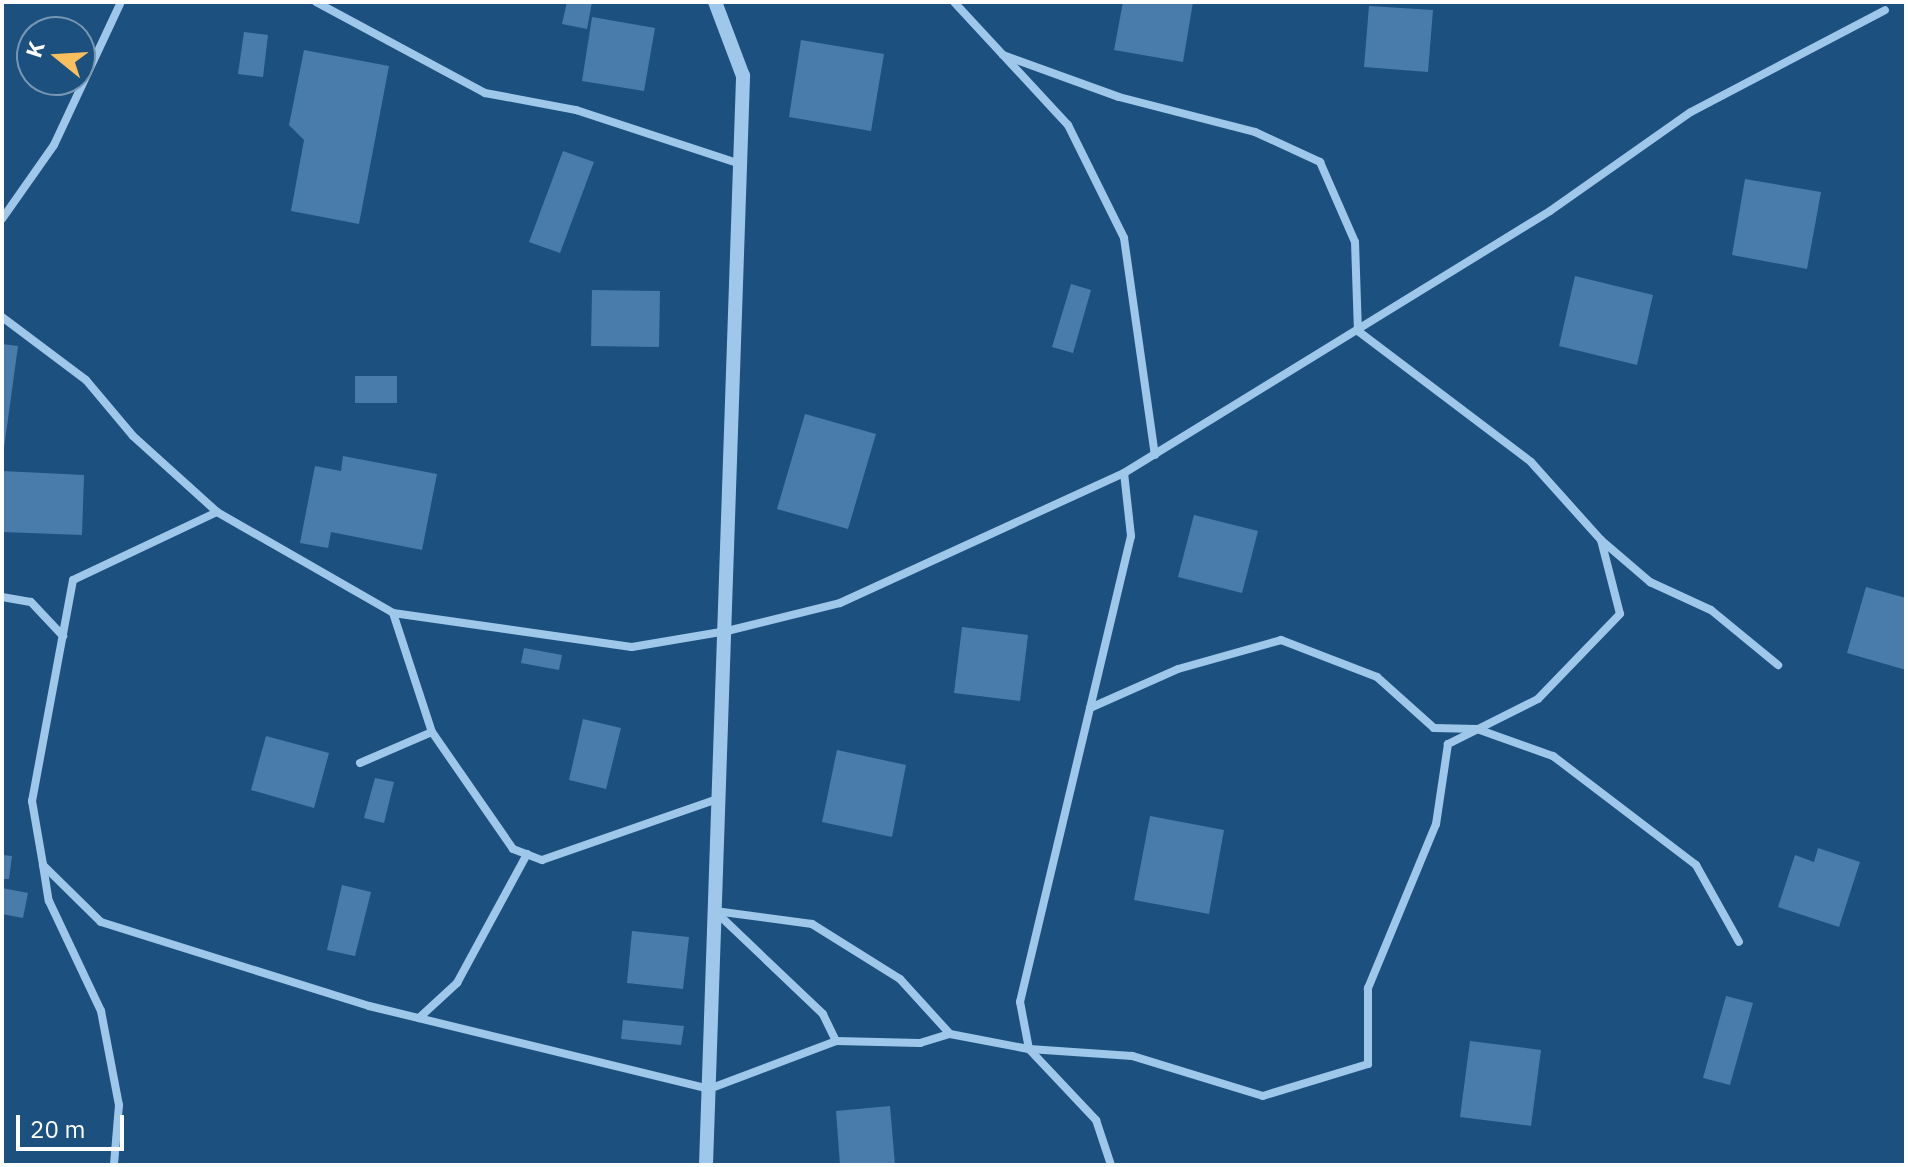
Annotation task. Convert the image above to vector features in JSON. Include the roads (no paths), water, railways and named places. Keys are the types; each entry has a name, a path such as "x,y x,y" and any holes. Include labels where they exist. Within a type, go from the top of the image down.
{"street":[{"path":"2,219 54,145 121,2"},
{"path":"316,2 485,93 576,110 740,164"},
{"path":"706,1165 722,797 743,76 715,2"},
{"path":"954,2 1068,125 1124,238 1155,455"},
{"path":"2,317 86,380 133,436 217,512 393,613 632,647 727,631 840,603 1124,473 1550,211 1691,112 1885,10"},
{"path":"1003,55 1119,97 1255,132 1320,162 1355,242 1358,331"},
{"path":"1358,331 1531,462 1601,540 1650,582 1711,610 1778,665"},
{"path":"1111,1165 1096,1120 1029,1049 1020,1002 1131,536 1124,473"},
{"path":"114,1165 119,1105 101,1011 49,901 32,801 73,580 217,512"},
{"path":"43,865 101,922 419,1018 709,1089 836,1041 920,1043 950,1034 1029,1049 1132,1056 1263,1096 1368,1064 1368,988 1436,824 1448,744 1538,699 1620,614 1601,540"},
{"path":"2,597 31,602 63,636"},
{"path":"393,613 432,732 513,849 542,860 722,797"},
{"path":"1090,708 1178,669 1281,640 1377,677 1434,728 1477,729 1553,756 1696,865 1739,942"},
{"path":"360,763 432,732"},
{"path":"419,1018 457,983 527,854"},
{"path":"715,911 812,924 900,979 950,1034"},
{"path":"715,911 823,1014 836,1041"}]}
